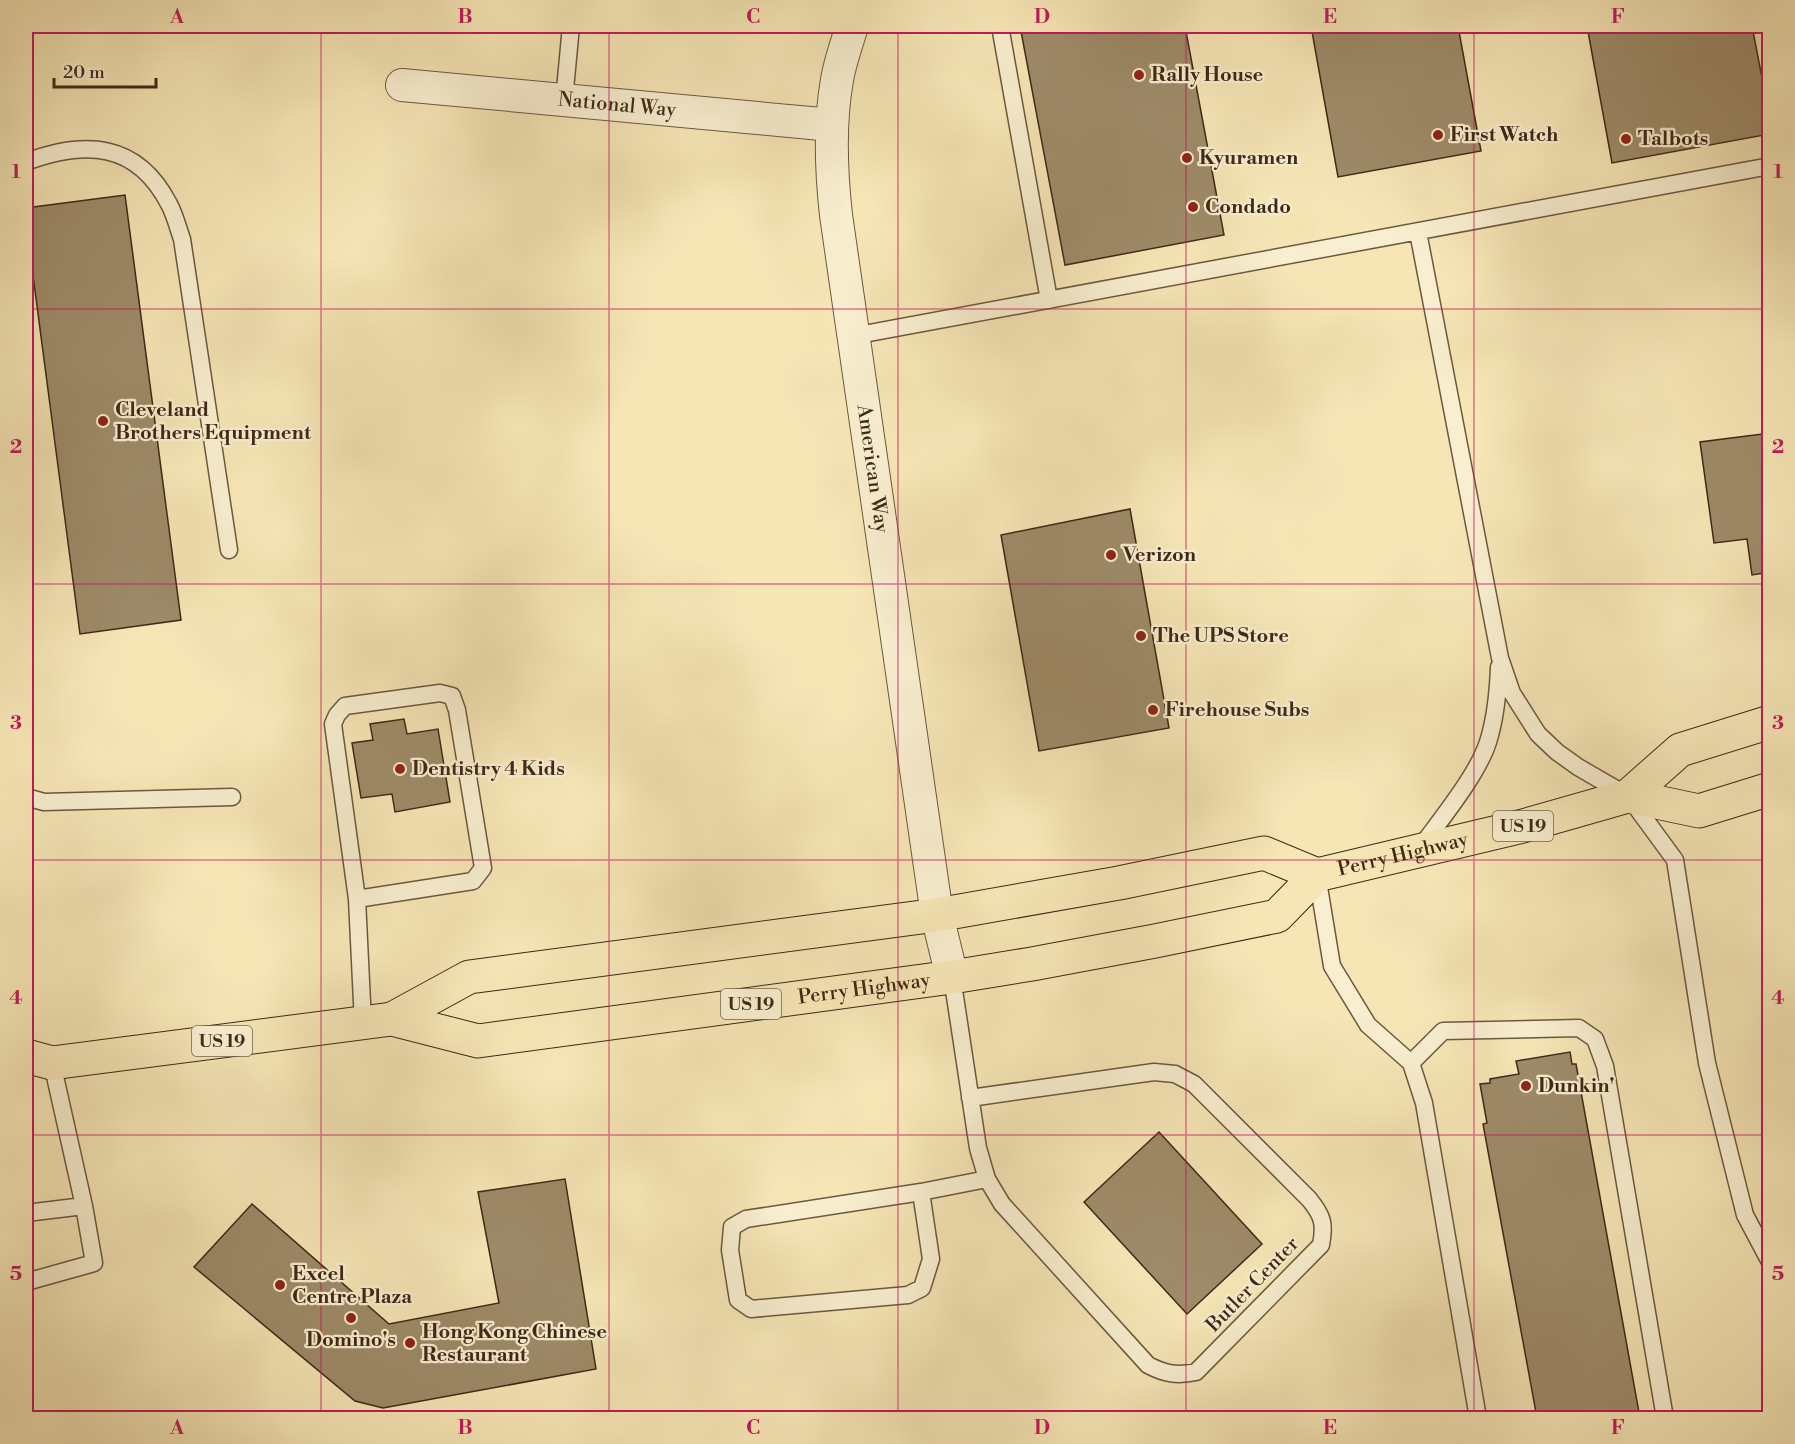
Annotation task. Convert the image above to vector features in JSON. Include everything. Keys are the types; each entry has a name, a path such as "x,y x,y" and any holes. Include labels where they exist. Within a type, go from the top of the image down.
{"main road":[{"name":"Perry Highway","path":"378,1021 478,1041 952,977 1032,964 1277,916 1317,875 1523,826 1628,796 1680,750 1770,722"},
{"name":"Perry Highway","path":"1628,796 1699,811 1770,789"},
{"name":"Perry Highway","path":"34,1065 378,1021 470,977 937,915 1096,887 1264,853 1317,875"}],"street":[{"name":"American Way","path":"852,26 838,77 832,125 832,183 937,915 952,977"},
{"name":"National Way","path":"402,85 832,125"}],"lane":[{"path":"564,100 571,26"},
{"path":"1000,26 1049,300"},
{"path":"26,162 62,152 92,149 114,151 139,166 156,182 170,205 182,239 229,550"},
{"path":"853,336 1770,166"},
{"path":"1418,232 1500,658 1512,693 1524,716 1538,734 1578,767 1628,796 1676,860 1707,1063 1745,1215 1770,1262"},
{"path":"1418,852 1477,766 1488,744 1497,699 1500,658"},
{"path":"357,899 472,881 483,868 457,710 452,696 440,693 345,706 333,724 357,899 378,1021"},
{"path":"26,797 44,802 232,797"},
{"path":"1317,875 1332,966 1368,1025 1411,1063 1424,1103 1478,1419"},
{"name":"Butler Center","path":"952,977 970,1098 978,1148 987,1179 1002,1204 1148,1365 1164,1373 1179,1376 1196,1372 1321,1245 1324,1229 1320,1212 1309,1199 1194,1084 1175,1074 1154,1072 970,1098"},
{"path":"1411,1063 1443,1031 1579,1028 1595,1040 1605,1066 1665,1419"},
{"path":"26,1282 94,1263 84,1206 34,1065"},
{"path":"921,1192 931,1259 922,1288 908,1295 751,1310 738,1300 730,1250 732,1227 746,1219 921,1192 987,1179"},
{"path":"26,1213 84,1206"}],"building":[{"path":"1020,26 1185,26 1224,235 1065,265"},
{"path":"1311,26 1458,26 1481,151 1338,177"},
{"path":"1587,26 1752,26 1770,119 1770,134 1612,163"},
{"name":"Cleveland Brothers Equipment","path":"125,195 181,620 80,634 26,208"},
{"path":"1770,433 1770,572 1752,575 1747,539 1714,543 1700,442"},
{"path":"1130,509 1169,728 1039,751 1001,535"},
{"name":"Dentistry 4 Kids","path":"404,719 407,734 438,729 450,802 395,812 392,794 361,798 352,743 373,740 370,724"},
{"path":"1570,1052 1572,1064 1576,1064 1640,1418 1537,1418 1483,1124 1487,1123 1480,1084 1490,1083 1490,1079 1519,1074 1516,1061"},
{"path":"1159,1132 1262,1244 1187,1314 1084,1202"},
{"name":"Excel Centre Plaza","path":"565,1179 596,1369 383,1408 355,1401 194,1267 252,1204 389,1324 499,1303 478,1192"}],"place":[{"name":"Rally House","path":"1139,75"},
{"name":"First Watch","path":"1438,135"},
{"name":"Talbots","path":"1626,139"},
{"name":"Kyuramen","path":"1187,158"},
{"name":"Condado","path":"1193,207"},
{"name":"Cleveland Brothers Equipment","path":"103,421"},
{"name":"Verizon","path":"1111,555"},
{"name":"The UPS Store","path":"1141,636"},
{"name":"Firehouse Subs","path":"1153,710"},
{"name":"Dentistry 4 Kids","path":"400,769"},
{"name":"Dunkin'","path":"1526,1086"},
{"name":"Excel Centre Plaza","path":"280,1285"},
{"name":"Domino's","path":"351,1318"},
{"name":"Hong Kong Chinese Restaurant","path":"410,1343"}]}
